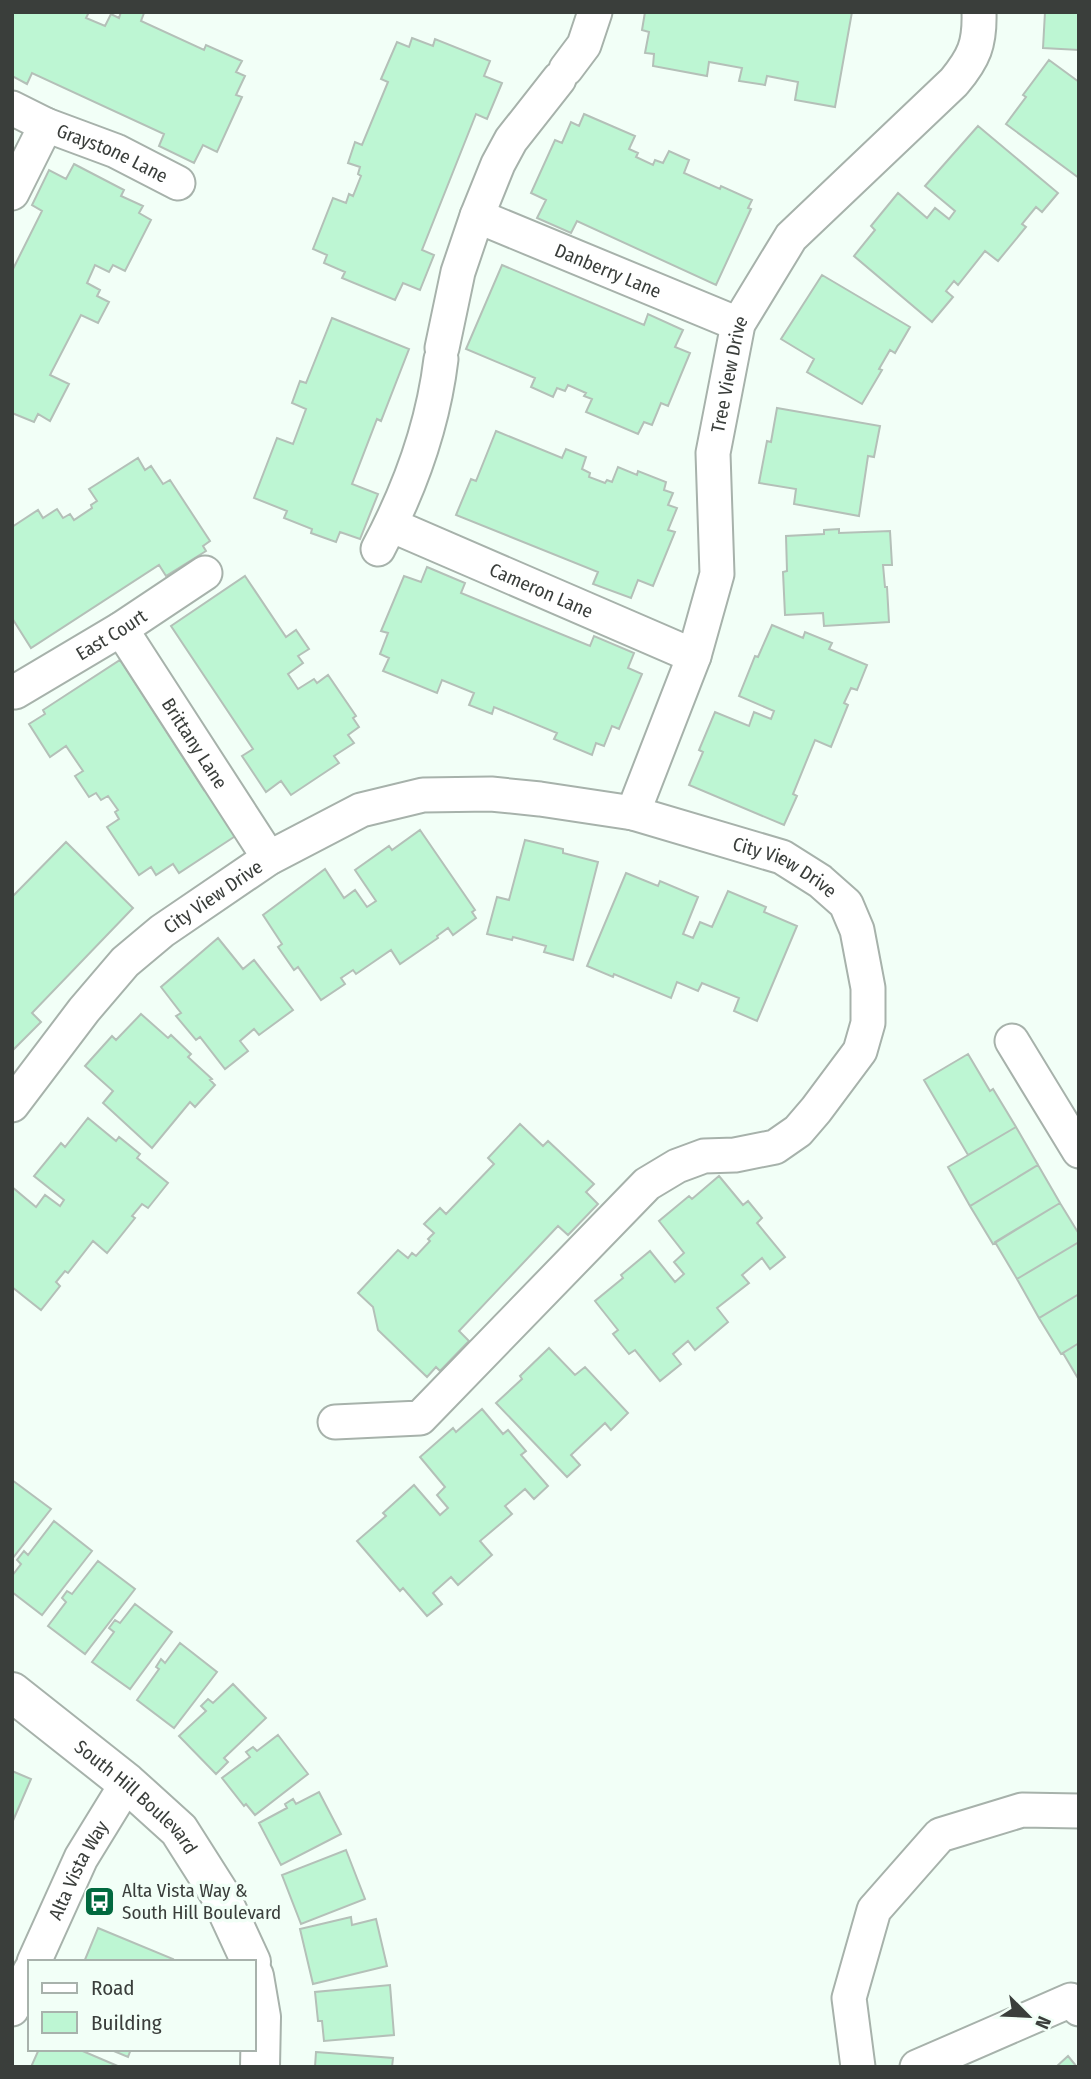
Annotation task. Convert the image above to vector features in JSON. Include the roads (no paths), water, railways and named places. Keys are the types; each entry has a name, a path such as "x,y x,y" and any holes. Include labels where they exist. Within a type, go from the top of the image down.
{"street":[{"path":"477,216 511,140 584,45 596,12"},
{"name":"Tree View Drive","path":"633,813 694,656 717,574 713,453 738,324 791,237 954,82 971,62 979,38 979,12"},
{"name":"Graystone Lane","path":"12,108 46,125 116,150 178,183"},
{"name":"Graystone Lane","path":"12,194 46,125"},
{"name":"Danberry Lane","path":"477,216 738,324"},
{"name":"Cameron Lane","path":"477,216 452,292 438,384 425,433 384,537 694,656"},
{"name":"East Court","path":"15,692 121,629 205,573"},
{"name":"Brittany Lane","path":"121,629 269,858"},
{"name":"City View Drive","path":"12,1105 83,1010 125,962 162,931 269,858 361,810 423,795 491,794 633,813 782,858 820,881 846,904 857,930 868,988 868,1023 860,1051 845,1074 798,1131 775,1147 735,1155 704,1156 677,1166 647,1184 420,1418 335,1422"},
{"path":"1012,1041 1079,1151"},
{"name":"South Hill Boulevard","path":"12,1692 127,1783 179,1830 219,1893 250,1960"},
{"name":"Alta Vista Way","path":"35,1960 81,1858 127,1783"},
{"path":"858,2067 849,1998 874,1910 940,1835 1022,1810 1079,1811"},
{"path":"12,2009 28,1974"},
{"path":"256,1988 261,2017 260,2067"},
{"path":"917,2067 1071,2000 1079,2009"}],"place":[{"name":"Alta Vista Way & South Hill Boulevard","path":"99,1901"}]}
